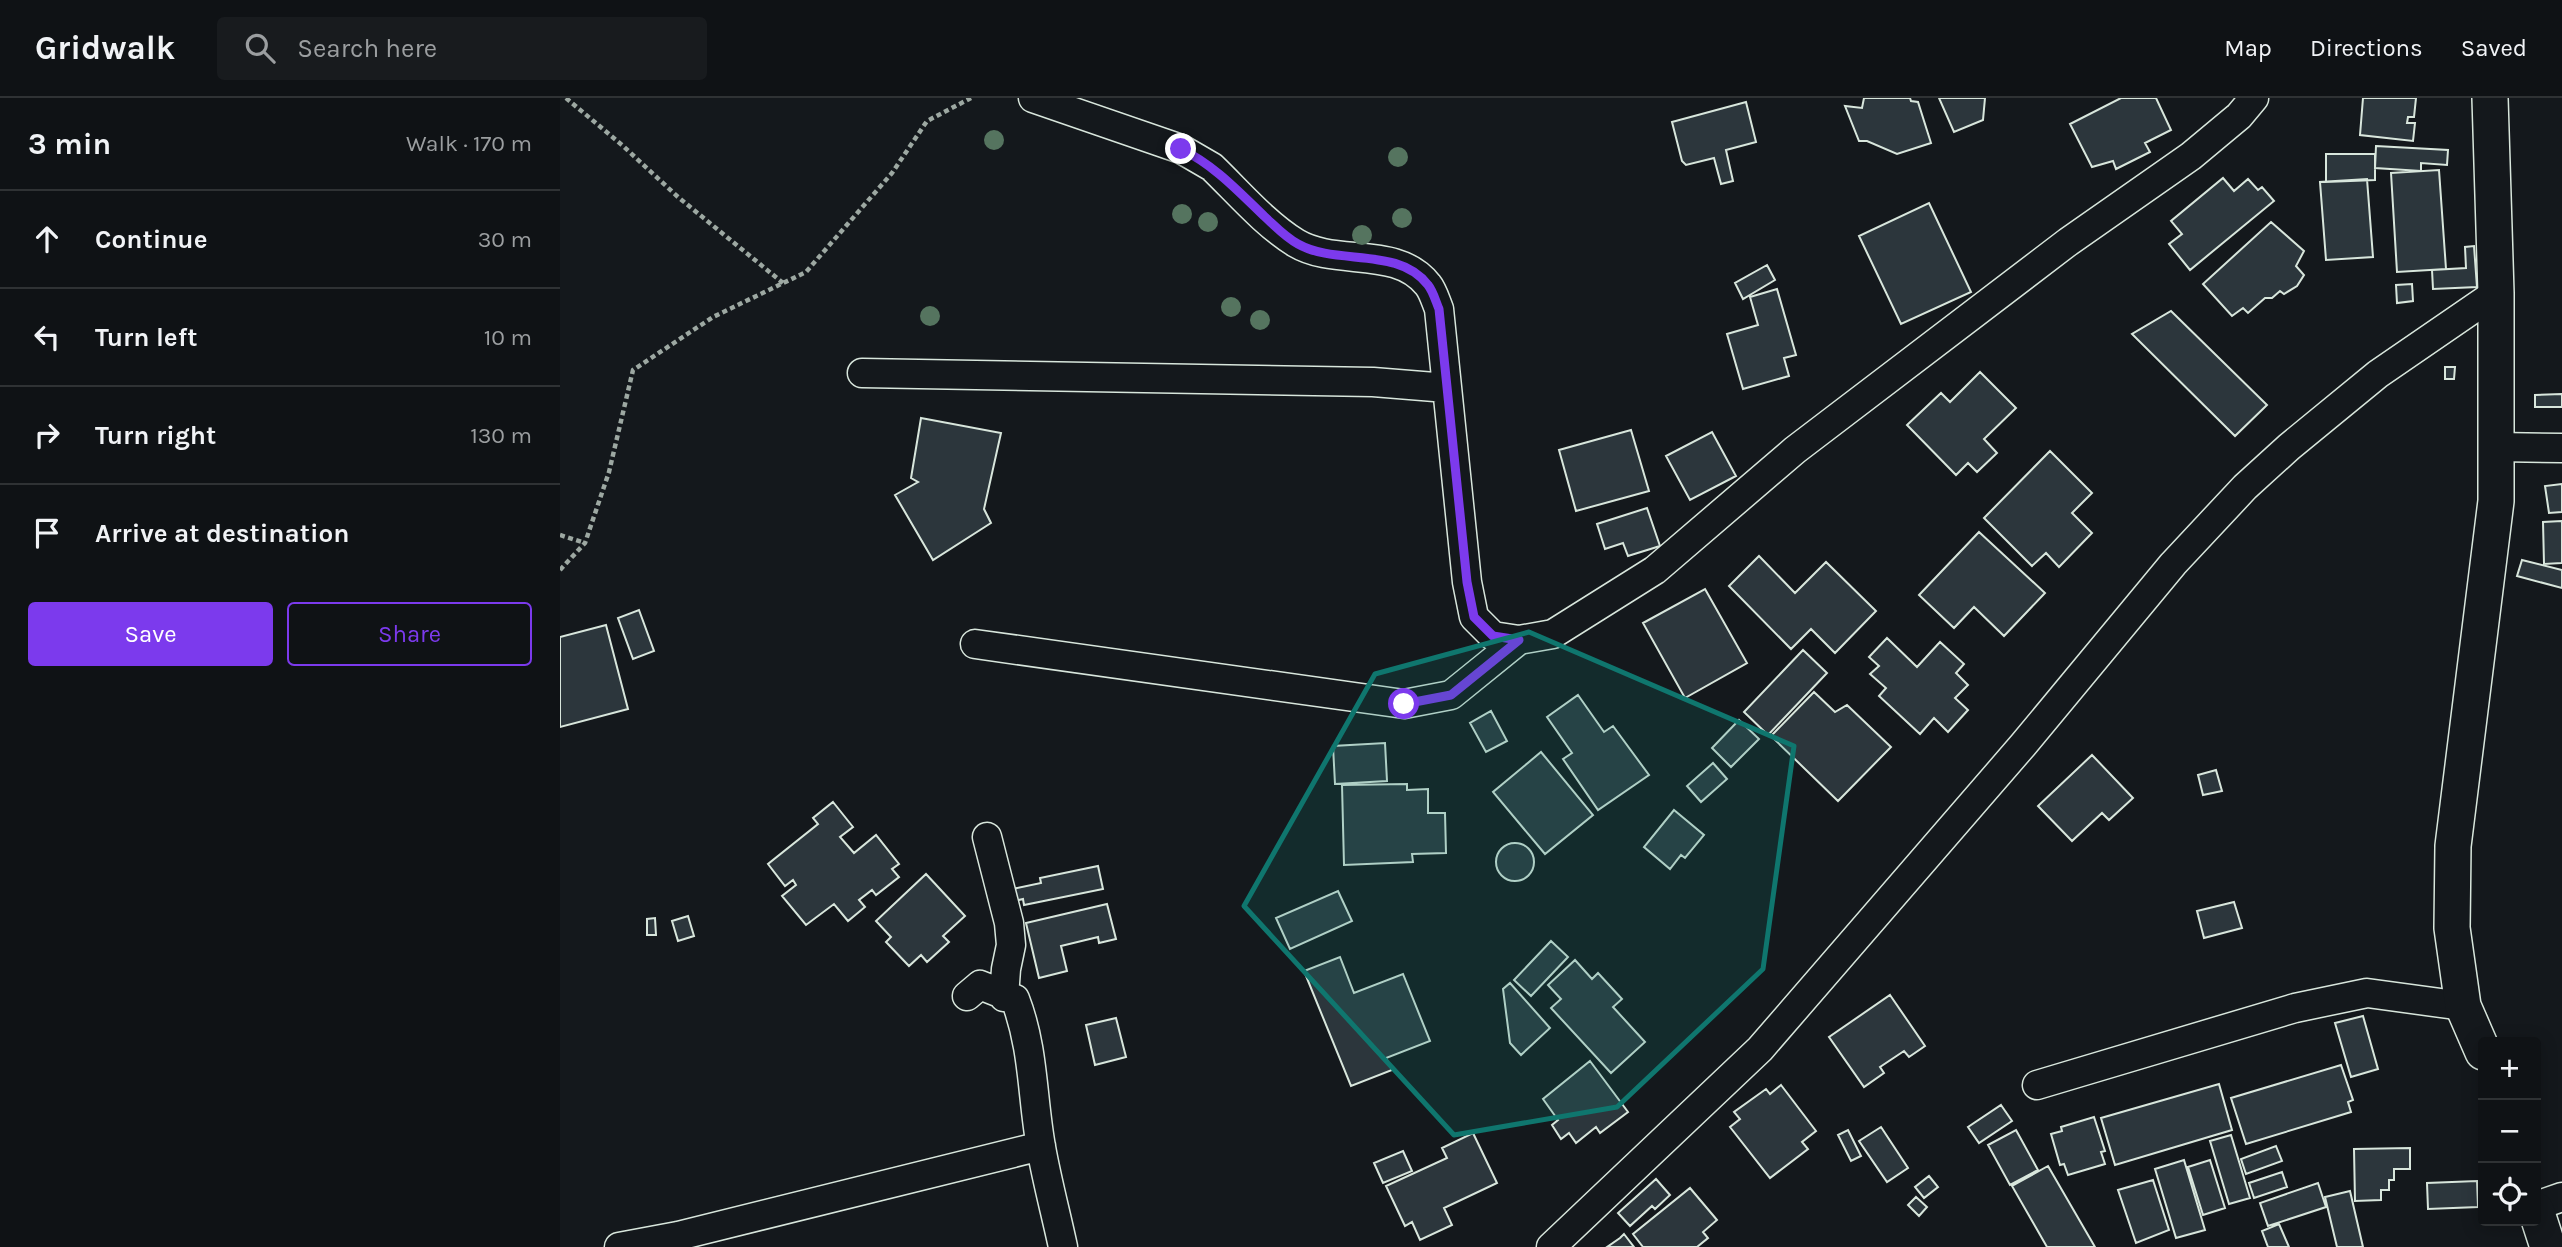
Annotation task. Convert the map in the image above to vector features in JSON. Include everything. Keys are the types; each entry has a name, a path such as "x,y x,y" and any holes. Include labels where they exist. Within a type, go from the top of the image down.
{"street":[{"path":"1033,98 1200,158 1297,244 1317,252 1392,262 1411,270 1429,285 1439,309 1467,582 1474,617 1493,636 1519,640 1553,634 1655,570 1795,450 2067,242 2191,156 2239,116 2254,98"},
{"path":"2478,1040 2463,1006 2452,928 2453,846 2496,501 2497,293 2490,98"},
{"path":"1551,1247 1760,1049 2023,745 2174,564 2245,487 2378,374 2497,293"},
{"path":"862,373 1373,382 1447,388"},
{"path":"2496,447 2562,448"},
{"path":"975,644 1404,704 1451,695 1519,640"},
{"path":"987,837 1009,923 1011,945 1004,997"},
{"path":"967,996 980,985 1014,999 1028,1037 1041,1146 1063,1247"},
{"path":"2037,1085 2295,1008 2367,993 2463,1006"},
{"path":"620,1247 678,1236 1041,1146"},
{"path":"2541,1206 2562,1197"},
{"path":"2541,1224 2548,1247"}],"path":[{"path":"566,98 687,205 783,283"},
{"path":"560,570 585,543 609,472 633,370 713,317 806,272 892,173 927,121 971,98"},
{"path":"560,535 585,543"}],"highlighted area":[{"path":"1529,632 1794,746 1763,969 1617,1107 1454,1135 1244,906 1375,674"}],"building":[{"path":"1864,98 1910,98 1911,101 1918,102 1931,143 1897,154 1867,141 1859,141 1845,106 1862,108"},
{"path":"1939,98 1985,98 1983,120 1954,132"},
{"path":"2121,98 2156,98 2171,130 2145,143 2150,152 2116,169 2113,161 2092,167 2070,124"},
{"path":"2363,98 2416,98 2414,117 2408,117 2407,123 2415,123 2413,141 2360,135"},
{"path":"1746,102 1756,142 1726,150 1733,181 1721,184 1714,158 1686,165 1682,161 1672,122"},
{"path":"2376,146 2448,150 2447,165 2421,163 2421,171 2375,168"},
{"path":"2326,154 2375,154 2375,180 2326,182"},
{"path":"2439,170 2446,269 2397,272 2391,173"},
{"path":"2223,178 2234,191 2248,179 2258,190 2262,187 2274,201 2190,270 2169,244 2182,234 2171,221"},
{"path":"2367,179 2373,257 2326,260 2320,182"},
{"path":"1929,203 1971,292 1901,324 1859,236"},
{"path":"2271,222 2304,251 2296,266 2304,275 2297,286 2284,294 2280,291 2272,298 2265,298 2248,313 2243,308 2232,316 2203,284"},
{"path":"2474,246 2477,287 2433,289 2432,270 2466,268 2465,247"},
{"path":"1767,265 1775,280 1743,299 1735,283"},
{"path":"2412,284 2413,301 2397,303 2396,285"},
{"path":"1777,289 1796,355 1784,358 1789,376 1743,389 1727,334 1758,325 1750,297"},
{"path":"2171,311 2267,405 2235,436 2132,334"},
{"path":"2445,367 2455,367 2454,379 2445,379"},
{"path":"1980,372 2016,408 1984,439 1997,453 1977,472 1968,463 1956,475 1907,425 1941,393 1950,402"},
{"path":"2562,394 2562,407 2535,407 2535,395"},
{"path":"921,418 1001,433 984,509 991,523 933,560 895,495 918,482 911,478"},
{"path":"1631,430 1649,491 1576,511 1559,450"},
{"path":"1712,432 1736,476 1690,500 1666,456"},
{"path":"2050,451 2092,493 2072,513 2092,533 2059,567 2046,553 2032,566 1984,518"},
{"path":"2562,484 2562,512 2549,513 2545,486"},
{"path":"1647,508 1660,546 1628,556 1623,543 1605,549 1597,524"},
{"path":"2562,521 2562,563 2544,564 2543,522"},
{"path":"1979,532 2045,593 2004,636 1974,607 1954,628 1919,595"},
{"path":"1759,556 1795,593 1826,562 1876,611 1835,653 1811,629 1791,649 1729,586"},
{"path":"2522,560 2562,570 2562,588 2517,576"},
{"path":"1705,589 1747,663 1685,698 1643,623"},
{"path":"639,610 654,651 633,659 618,618"},
{"path":"606,625 628,709 560,727 560,637"},
{"path":"1887,638 1917,667 1940,642 1964,664 1956,673 1968,685 1955,698 1968,710 1948,732 1934,718 1920,734 1879,696 1886,688 1870,674 1879,666 1869,657"},
{"path":"1803,650 1827,673 1768,735 1744,712"},
{"path":"1814,692 1835,712 1847,705 1891,747 1838,801 1771,736"},
{"path":"1578,695 1604,732 1613,726 1649,775 1598,810 1563,759 1572,753 1547,717"},
{"path":"1491,711 1507,741 1486,752 1470,723"},
{"path":"1739,720 1759,739 1731,767 1712,748"},
{"path":"1385,743 1387,781 1335,784 1333,746"},
{"path":"1541,752 1593,815 1545,854 1493,792"},
{"path":"2092,755 2133,798 2109,820 2102,813 2072,841 2038,806"},
{"path":"1713,763 1727,779 1701,802 1687,786"},
{"path":"2216,770 2222,791 2203,795 2198,775"},
{"path":"1407,784 1407,790 1428,789 1428,813 1445,813 1446,853 1412,854 1413,862 1344,865 1342,785"},
{"path":"833,802 853,827 840,837 854,853 876,835 899,864 892,869 899,877 876,895 872,890 859,900 865,907 848,921 834,904 806,925 782,896 796,885 793,880 785,886 768,864 818,824 813,818"},
{"path":"1674,810 1704,835 1685,858 1681,855 1670,869 1644,847"},
{"path":"1515,843 1528,849 1534,862 1528,875 1515,881 1502,875 1496,862 1502,849"},
{"path":"1098,866 1103,889 1024,905 1023,899 1010,902 1008,890 1041,883 1040,878"},
{"path":"926,874 965,916 943,936 949,942 927,962 921,955 909,966 886,942 891,937 876,921"},
{"path":"1338,891 1352,921 1290,949 1276,918"},
{"path":"2234,902 2242,928 2204,938 2197,911"},
{"path":"1107,904 1116,939 1099,943 1098,937 1061,946 1067,971 1039,978 1026,923"},
{"path":"688,916 694,936 678,941 672,921"},
{"path":"655,918 656,935 647,935 647,919"},
{"path":"1551,941 1568,957 1531,996 1514,980"},
{"path":"1340,957 1354,993 1403,974 1430,1041 1386,1058 1392,1070 1351,1086 1304,971"},
{"path":"1575,960 1592,979 1598,973 1622,999 1613,1007 1645,1042 1611,1073 1551,1008 1561,999 1548,985"},
{"path":"1510,983 1550,1028 1521,1055 1510,1043 1503,989"},
{"path":"1890,995 1925,1046 1909,1057 1904,1051 1880,1067 1884,1073 1864,1087 1829,1037"},
{"path":"2363,1016 2378,1069 2351,1077 2335,1023"},
{"path":"1116,1018 1126,1057 1095,1065 1086,1025"},
{"path":"1590,1061 1628,1112 1600,1133 1596,1127 1576,1143 1569,1133 1561,1139 1552,1125 1558,1120 1543,1099"},
{"path":"2341,1065 2353,1100 2348,1102 2351,1112 2246,1144 2231,1098"},
{"path":"2219,1084 2232,1130 2115,1165 2101,1118"},
{"path":"1781,1085 1816,1131 1802,1142 1808,1149 1770,1178 1730,1127 1740,1119 1734,1112 1766,1089 1770,1094"},
{"path":"2001,1105 2012,1121 1979,1143 1968,1127"},
{"path":"2094,1117 2105,1151 2101,1152 2105,1164 2068,1175 2064,1164 2060,1165 2051,1134 2062,1131 2061,1127"},
{"path":"1881,1127 1908,1168 1887,1182 1859,1141"},
{"path":"1848,1130 1861,1156 1851,1161 1838,1135"},
{"path":"2016,1130 2038,1170 2010,1185 1988,1145"},
{"path":"1473,1133 1497,1183 1444,1208 1452,1225 1420,1240 1412,1222 1405,1226 1386,1186 1447,1158 1442,1148"},
{"path":"2231,1135 2250,1198 2229,1204 2210,1141"},
{"path":"2276,1146 2282,1161 2246,1174 2241,1159"},
{"path":"2410,1148 2410,1169 2394,1169 2394,1180 2389,1180 2389,1190 2381,1190 2381,1200 2355,1201 2354,1149"},
{"path":"1403,1151 1412,1171 1383,1183 1374,1163"},
{"path":"2184,1160 2205,1230 2176,1238 2155,1169"},
{"path":"2210,1160 2225,1208 2203,1215 2188,1167"},
{"path":"2048,1166 2095,1247 2047,1247 2012,1186"},
{"path":"2282,1172 2287,1187 2254,1198 2249,1183"},
{"path":"1929,1176 1938,1187 1924,1198 1915,1187"},
{"path":"1656,1179 1670,1195 1655,1209 1652,1206 1630,1226 1618,1213"},
{"path":"2153,1180 2169,1230 2136,1243 2118,1190"},
{"path":"2477,1181 2478,1207 2428,1209 2427,1183"},
{"path":"2318,1183 2326,1207 2268,1226 2260,1203"},
{"path":"1690,1188 1717,1220 1703,1232 1708,1238 1697,1247 1643,1247 1633,1234"},
{"path":"2350,1191 2363,1247 2337,1247 2325,1197"},
{"path":"1916,1197 1927,1207 1919,1216 1908,1205"},
{"path":"2279,1224 2289,1247 2268,1247 2262,1231"},
{"path":"1624,1234 1634,1247 1607,1247 1620,1238"}],"route":[{"path":"1181,149 1212,167 1297,244 1317,252 1392,262 1411,270 1429,285 1439,309 1467,582 1474,617 1493,636 1519,640 1451,695 1404,704"}]}
